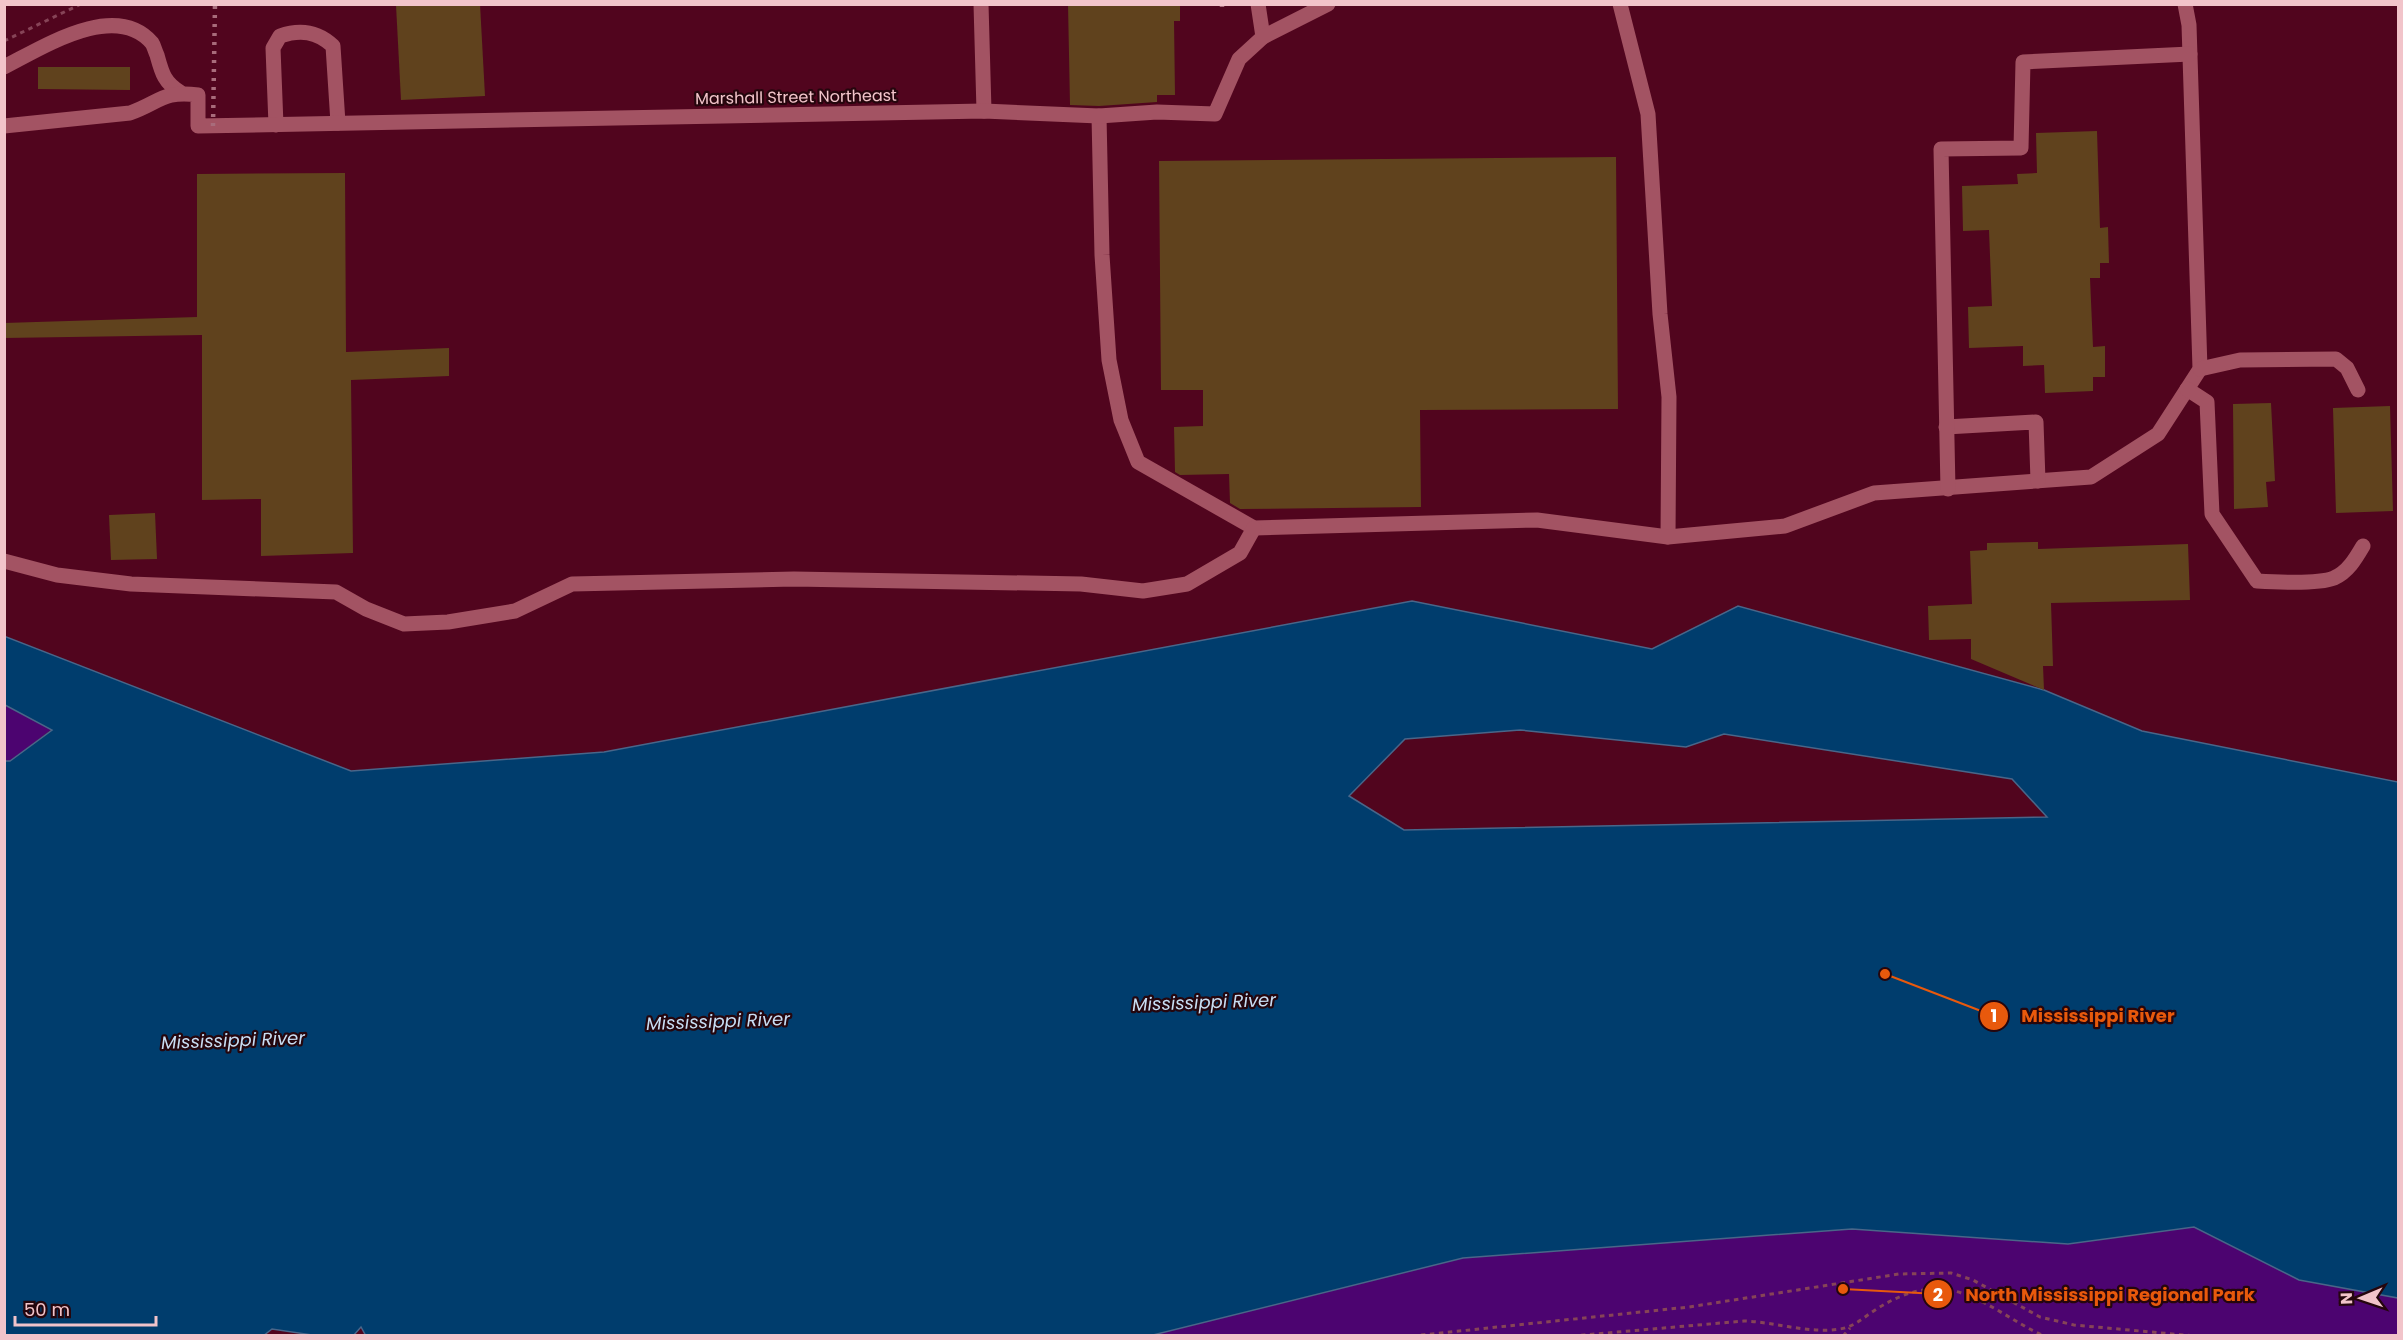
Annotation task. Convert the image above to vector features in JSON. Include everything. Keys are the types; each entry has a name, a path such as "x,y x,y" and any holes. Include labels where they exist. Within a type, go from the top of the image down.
{"street":[{"path":"981,4 984,111"},
{"path":"1258,4 1263,36"},
{"name":"Marshall Street Northeast","path":"180,92 198,94 198,126 984,111 1099,116 1157,112 1215,114 1239,60 1263,36 1328,4"},
{"path":"1620,4 1648,114 1660,314 1669,397 1668,537"},
{"path":"1099,116 1102,255 1109,360 1121,420 1138,462 1254,528 1536,520 1668,537 1785,526 1874,494 2091,477 2158,434 2200,369 2189,25 2185,4"},
{"path":"4,67 69,35 93,26 110,24 126,27 141,34 153,44 167,84 180,92"},
{"path":"276,124 273,48 280,36 292,32 309,32 323,37 333,46 338,123"},
{"path":"1948,489 1941,149 2021,148 2023,62 2190,54"},
{"path":"4,126 130,114 162,96 180,92"},
{"path":"2200,369 2240,360 2336,359 2347,368 2358,390"},
{"path":"2187,389 2207,402 2212,514 2257,581 2284,582 2334,578 2352,565 2363,546"},
{"path":"1946,427 2036,422 2038,481"},
{"path":"4,561 57,575 131,584 336,592 366,609 404,624 448,622 515,611 572,584 794,579 1081,584 1143,591 1187,584 1240,554 1254,528"}],"path":[{"path":"4,40 81,4"},
{"path":"1412,1335 1689,1307 1899,1274 1951,1273 1973,1280 2040,1317 2074,1325 2171,1335 2195,1335"},
{"path":"1843,1335 1851,1326 1902,1294 1924,1289 1951,1290 1976,1299 2021,1326 2044,1335"},
{"path":"1572,1335 1744,1321 1768,1321 1826,1330 1851,1326"}],"shaded area":[{"path":"4,705 52,729 10,761 5,761"},
{"path":"2194,1227 2299,1280 2398,1298 2398,1336 1149,1336 1463,1258 1852,1229 2068,1244"}],"water":[{"path":"1412,601 1652,649 1738,606 2044,690 2142,731 2398,782 2398,1298 2299,1280 2194,1227 2068,1244 1852,1229 1463,1258 1149,1336 366,1336 361,1327 353,1336 312,1335 272,1329 263,1336 5,1335 5,761 10,761 52,730 5,705 4,636 351,771 604,752","holes":["1520,730 1686,747 1724,734 2012,779 2047,817 1404,830 1349,796 1405,739"]}],"building":[{"path":"480,4 485,96 401,100 396,5"},
{"path":"1068,4 1180,4 1180,21 1174,21 1175,95 1157,95 1157,102 1099,106 1070,105"},
{"path":"38,67 130,67 130,90 38,89"},
{"path":"2097,131 2100,228 2108,227 2109,263 2100,263 2100,278 2090,278 2093,347 2105,346 2105,377 2093,377 2093,391 2045,393 2044,365 2023,366 2023,346 1969,348 1968,307 1992,306 1989,230 1963,231 1962,186 2018,184 2017,174 2037,173 2036,133"},
{"path":"1616,157 1618,409 1420,410 1421,507 1240,509 1230,503 1229,474 1180,475 1175,472 1174,427 1203,426 1203,390 1161,390 1159,161"},
{"path":"345,173 346,352 449,348 449,376 351,380 353,553 261,556 261,499 202,500 202,335 4,338 4,323 197,317 197,174"},
{"path":"2271,403 2275,481 2266,482 2268,507 2234,509 2233,404"},
{"path":"2390,406 2393,511 2336,513 2333,408"},
{"path":"155,513 157,559 111,560 109,515"},
{"path":"2038,542 2038,549 2188,544 2190,600 2051,603 2053,666 2043,666 2044,690 1971,659 1971,639 1929,640 1928,606 1972,604 1970,551 1987,550 1987,543"}],"railway":[{"path":"213,126 215,4"},
{"path":"1222,4 1222,11"}],"place":[{"name":"Mississippi River","path":"1885,974"},
{"name":"North Mississippi Regional Park","path":"1843,1289"}]}
